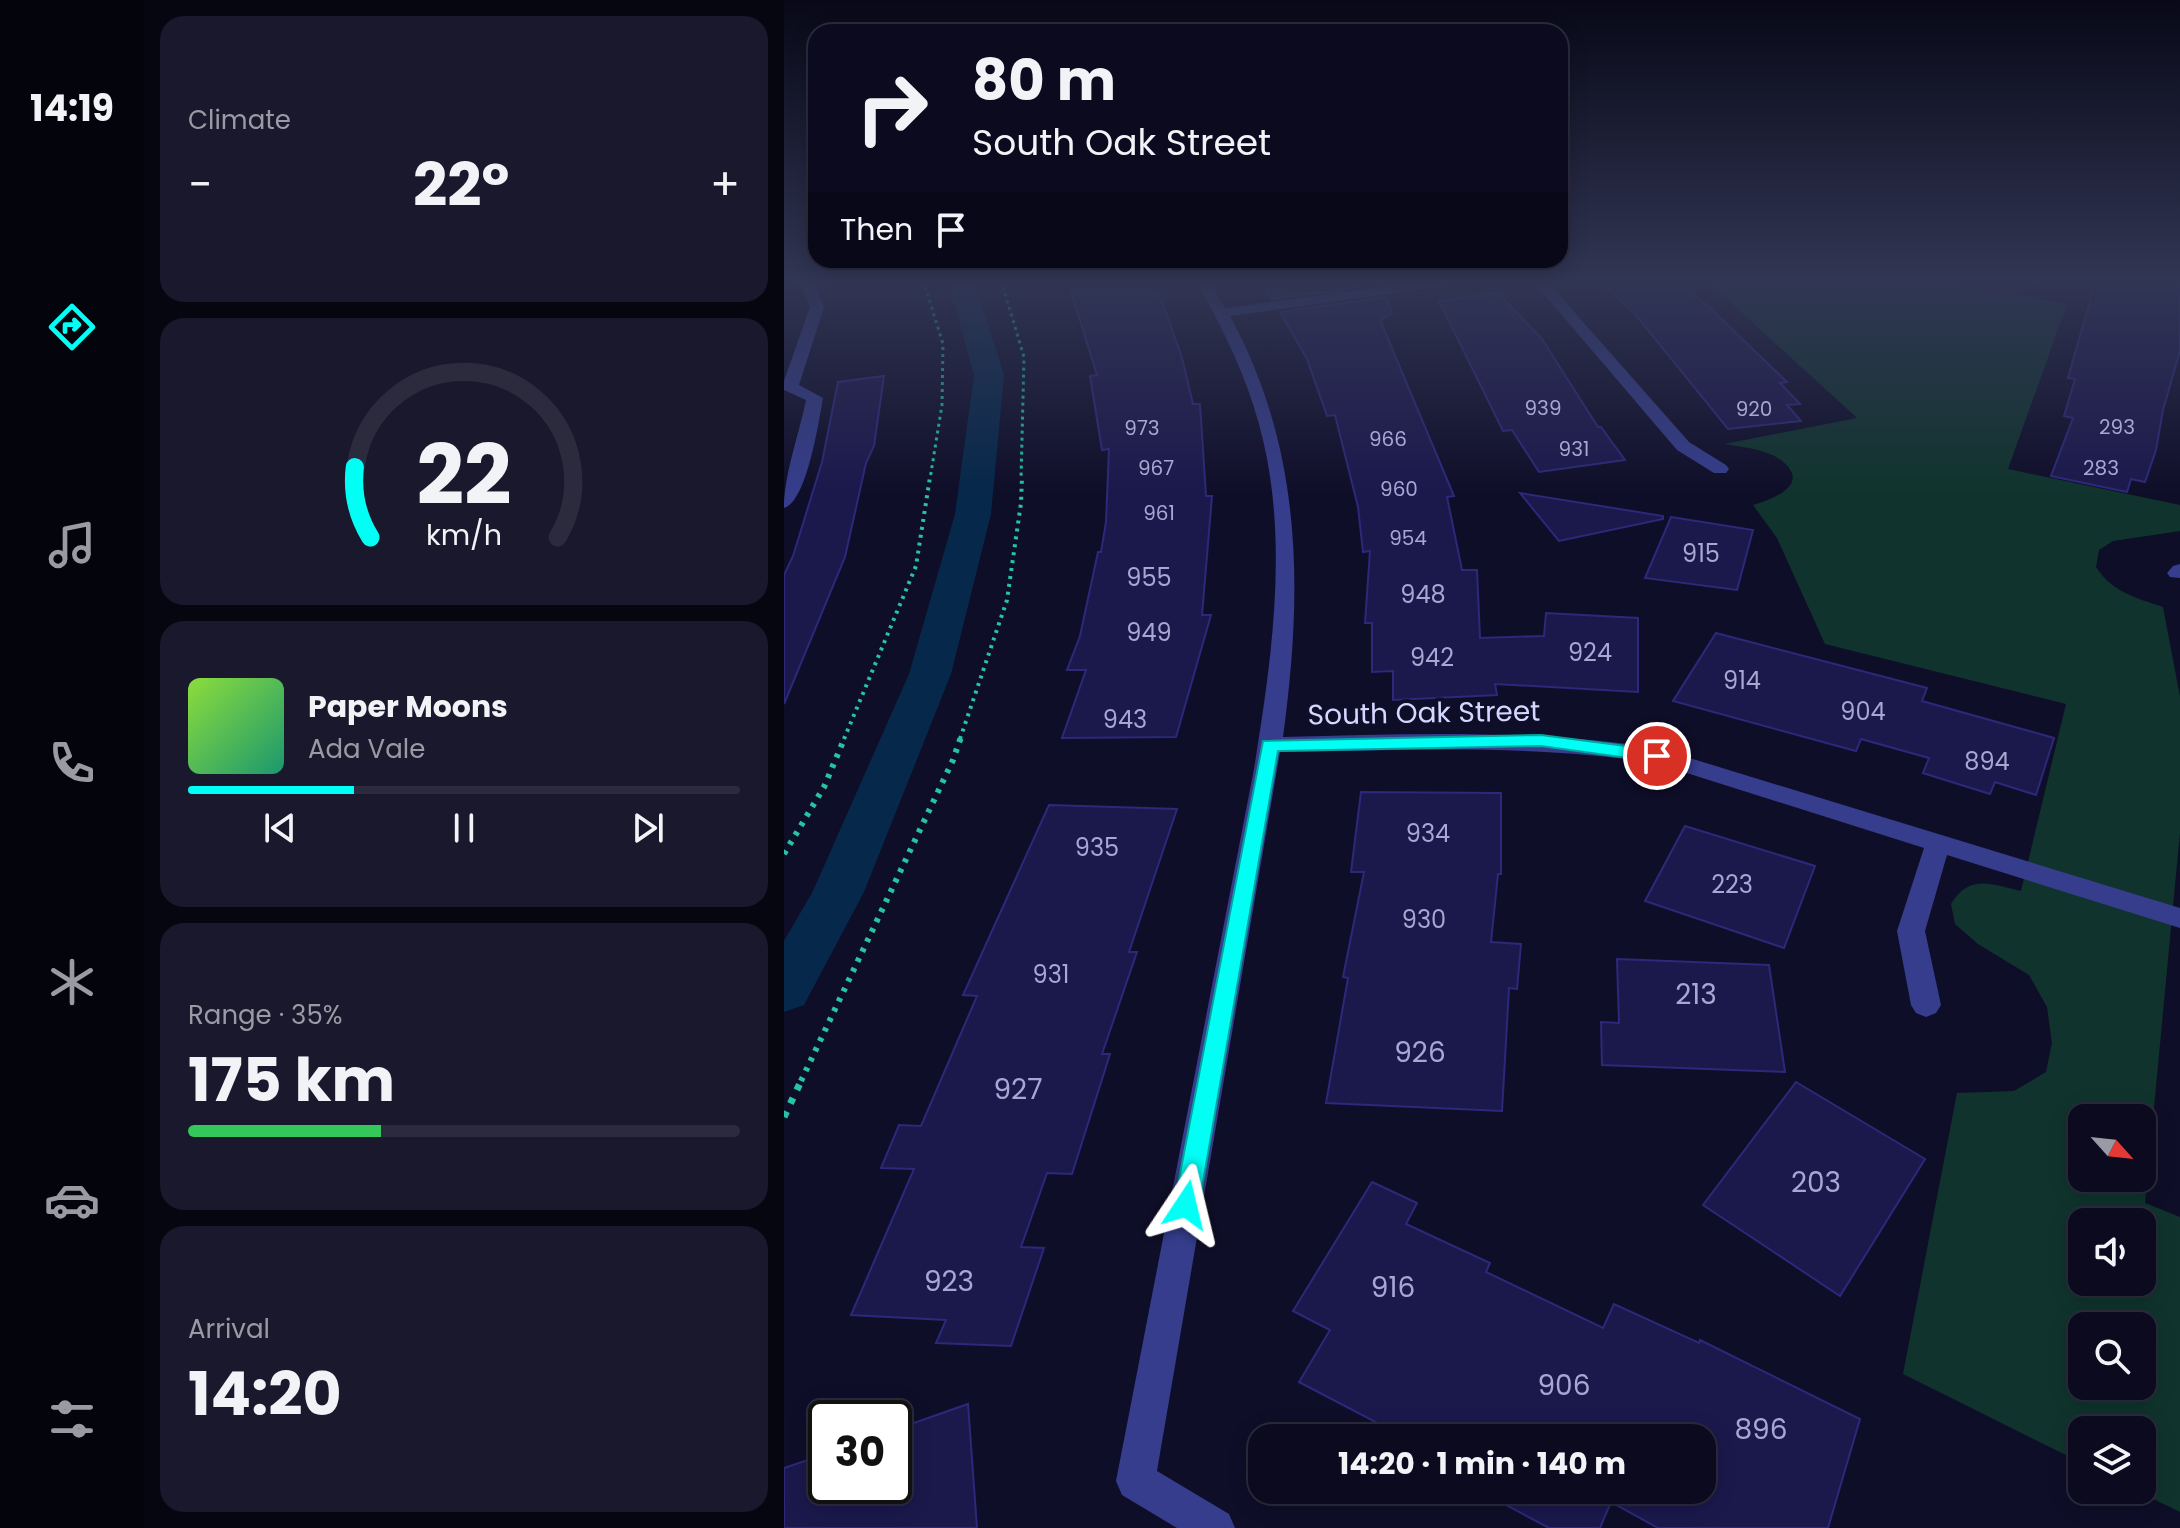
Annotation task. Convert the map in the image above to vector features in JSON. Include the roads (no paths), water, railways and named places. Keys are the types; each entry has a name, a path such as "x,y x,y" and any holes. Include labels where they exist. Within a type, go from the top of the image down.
{"street":[{"path":"784,502 802,461 815,398 790,387 802,351"},
{"name":"South Oak Street","path":"1239,351 1263,408 1279,483 1285,600 1270,745 1541,740 1610,747 1657,756 2180,918"},
{"path":"1601,351 1683,446 1720,469"},
{"path":"1215,1528 1136,1481 1270,745"},
{"path":"1926,1005 1911,931 1938,843"}],"waterway":[{"path":"784,990 838,892 930,674 973,514 989,375 982,351"}]}
